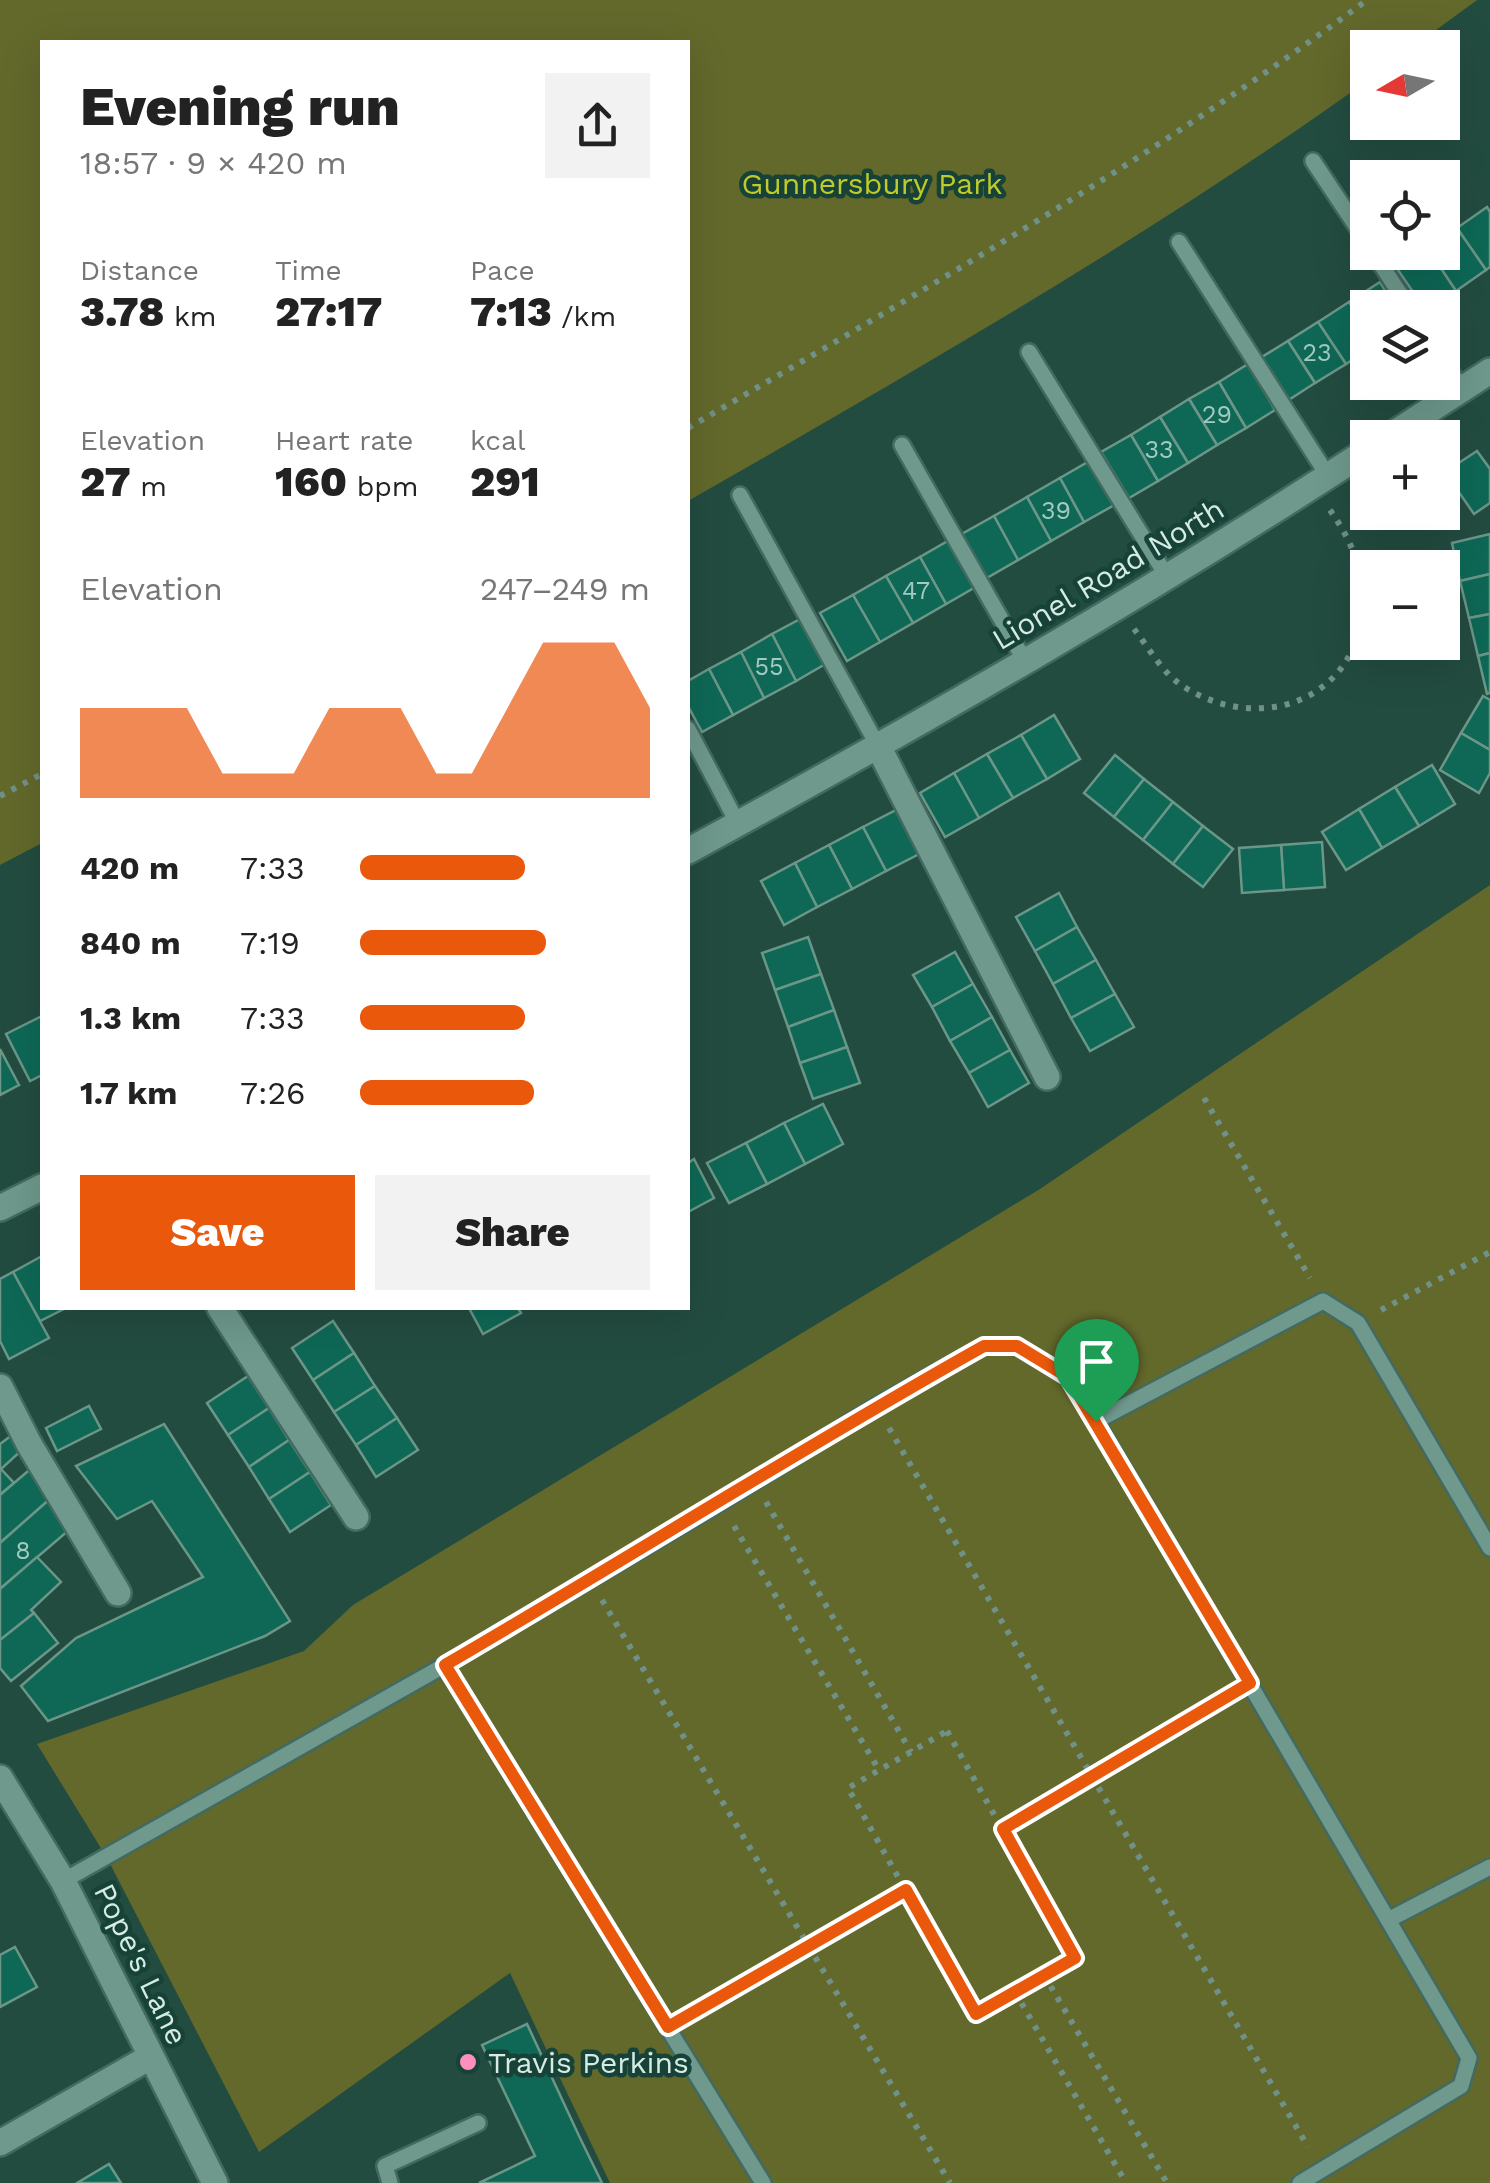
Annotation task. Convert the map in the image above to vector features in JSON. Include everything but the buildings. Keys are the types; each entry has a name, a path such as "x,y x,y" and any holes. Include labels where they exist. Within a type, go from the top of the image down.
{"street":[{"path":"1414,420 1490,371"},
{"name":"Lionel Road North","path":"690,851 1026,663 1350,462"},
{"path":"879,748 1047,1077"},
{"path":"0,1208 40,1188"},
{"path":"221,1310 356,1517"},
{"path":"0,1387 29,1444 118,1593"},
{"name":"Pope's Lane","path":"0,1778 63,1880 215,2183"},
{"path":"0,2143 150,2056"}],"lane":[{"path":"1314,161 1350,216"},
{"path":"1178,242 1320,481"},
{"path":"1029,352 1168,578"},
{"path":"902,445 1026,663"},
{"path":"740,494 879,748"},
{"path":"690,733 738,824"},
{"path":"1096,1421 1323,1301 1358,1322 1490,1548"},
{"path":"63,1880 445,1665 876,1406 984,1346 1017,1346 1068,1377 1096,1421 1470,2058 1460,2086 1300,2183"},
{"path":"445,1665 763,2183"},
{"path":"1388,1920 1490,1868"},
{"path":"390,2183 385,2166 478,2123"}],"path":[{"path":"690,427 933,284 1208,114 1367,0"},
{"path":"1118,608 1181,685 1212,702 1270,709 1294,705 1322,688 1344,667 1364,604 1352,546 1320,481"},
{"path":"0,796 40,775"},
{"path":"1204,1098 1323,1301"},
{"path":"1358,1322 1490,1252"},
{"path":"876,1406 1322,2170"},
{"path":"753,1481 911,1752"},
{"path":"720,1503 879,1770"},
{"path":"590,1580 950,2183"},
{"path":"1003,1829 1250,1683"},
{"path":"947,1732 1075,1958 976,2014 848,1788 911,1752 947,1732"},
{"path":"668,2027 906,1890"},
{"path":"1044,1975 1167,2183"},
{"path":"1014,1992 1126,2183"}],"green space":[{"name":"Gunnersbury Park","path":"0,0 1477,0 1436,30 1350,30 1350,93 1033,300 690,500 690,40 40,40 40,844 0,865"},
{"path":"1490,885 1490,2183 610,2183 510,1973 259,2152 107,1858 37,1744 304,1651 353,1605 1040,1189"}],"place":[{"name":"Travis Perkins","path":"468,2062"}],"route":[{"path":"984,1346 1017,1346 1048,1362 1068,1377 1096,1421 1250,1683 1003,1829 1075,1958 976,2014 906,1890 668,2027 445,1665 876,1406 984,1346"}]}
